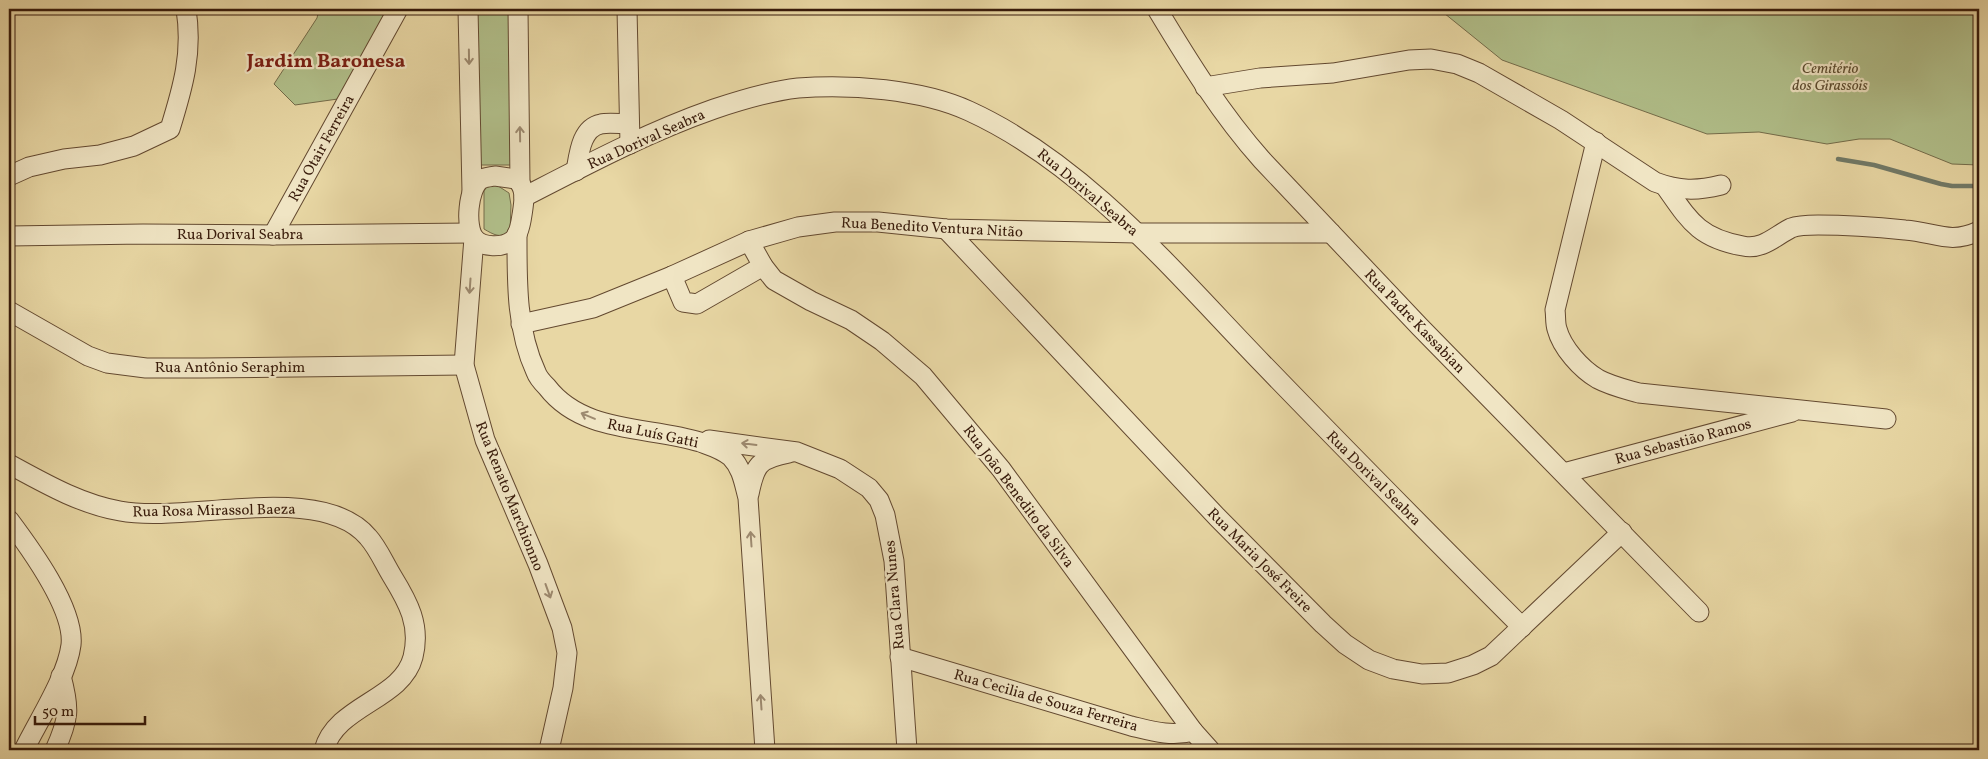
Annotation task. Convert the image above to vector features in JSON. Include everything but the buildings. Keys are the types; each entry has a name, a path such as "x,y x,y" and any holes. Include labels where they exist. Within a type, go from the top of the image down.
{"street":[{"path":"9,176 29,167 64,159 100,155 134,146 170,129 184,83 188,51 186,9"},
{"name":"Rua Otair Ferreira","path":"273,235 398,9"},
{"path":"468,9 472,192 469,226 473,235 488,245 498,246 513,240 521,220 518,9"},
{"path":"627,9 630,144"},
{"name":"Rua Padre Kassabian","path":"1157,9 1205,87 1238,132 1331,233 1698,612"},
{"path":"1205,87 1260,78 1334,73 1409,60 1431,59 1457,64 1479,73 1561,120 1632,168 1665,186 1700,190 1721,184"},
{"name":"Rua Dorival Seabra","path":"522,190 576,171 678,122 741,100 796,88 852,87 911,93 966,109 1018,136 1079,181 1138,233 1320,424 1522,628"},
{"path":"576,171 581,144 588,131 600,124 630,124"},
{"path":"1596,142 1555,310 1556,328 1564,345 1582,367 1598,379 1618,388 1639,392 1886,419"},
{"path":"472,192 481,179 495,176 509,177 522,190"},
{"path":"1665,186 1697,228 1707,235 1743,246 1751,247 1764,244 1800,226 1846,226 1908,230 1953,238 1966,237 1979,231"},
{"name":"Rua Benedito Ventura Nitão","path":"521,324 593,308 672,276 749,241 798,227 835,222 878,222 946,229 1138,233 1331,233"},
{"name":"Rua Maria José Freire","path":"946,229 1210,510 1322,624 1345,644 1369,660 1393,669 1422,674 1448,673 1473,665 1491,656 1622,532"},
{"name":"Rua Dorival Seabra","path":"9,236 143,234 473,235"},
{"name":"Rua Luís Gatti","path":"516,234 517,288 521,324 536,374 550,391 564,405 588,417 615,426 686,438 723,451 731,457 742,475 748,498 765,750"},
{"name":"Rua Renato Marchionno","path":"473,235 464,365 485,440 538,564 562,628 567,653 566,672 549,750"},
{"name":"Rua João Benedito da Silva","path":"749,241 763,266 774,280 786,288 851,320 882,341 923,376 1002,469 1193,731 1210,750"},
{"path":"672,276 684,302 697,304 763,266"},
{"name":"Rua Antônio Seraphim","path":"9,312 88,356 107,363 146,368 464,365"},
{"name":"Rua Sebastião Ramos","path":"1564,473 1802,410"},
{"name":"Rua Clara Nunes","path":"686,438 751,444 797,452 840,468 869,488 879,500 885,515 894,561 907,750"},
{"name":"Rua Luís Gatti","path":"748,498 753,474 760,463 777,455 797,452"},
{"name":"Rua Rosa Mirassol Baeza","path":"9,464 65,493 121,512 164,514 284,507 316,510 334,515 351,523 368,537 399,588 415,621 416,637 412,659 403,675 390,688 353,712 334,730 324,750"},
{"path":"9,520 29,547 66,610 71,630 71,646 61,676 24,750"},
{"name":"Rua Cecilia de Souza Ferreira","path":"900,657 1131,726 1160,733 1180,735 1193,731"},
{"path":"55,750 67,721 67,699 61,676"}],"green space":[{"path":"319,9 391,9 345,98 295,105 274,84 317,18"},
{"path":"471,9 509,9 511,165 473,165"},
{"name":"Cemitério dos Girassóis","path":"1439,9 1979,9 1979,165 1952,164 1890,139 1859,139 1827,144 1759,132 1707,134 1502,60"},
{"path":"495,184 509,193 511,205 510,233 500,236 484,229 484,187"}],"waterway":[{"path":"1838,159 1874,165 1941,184 1979,186"}],"district":[{"name":"Jardim Baronesa","path":"326,60"}]}
